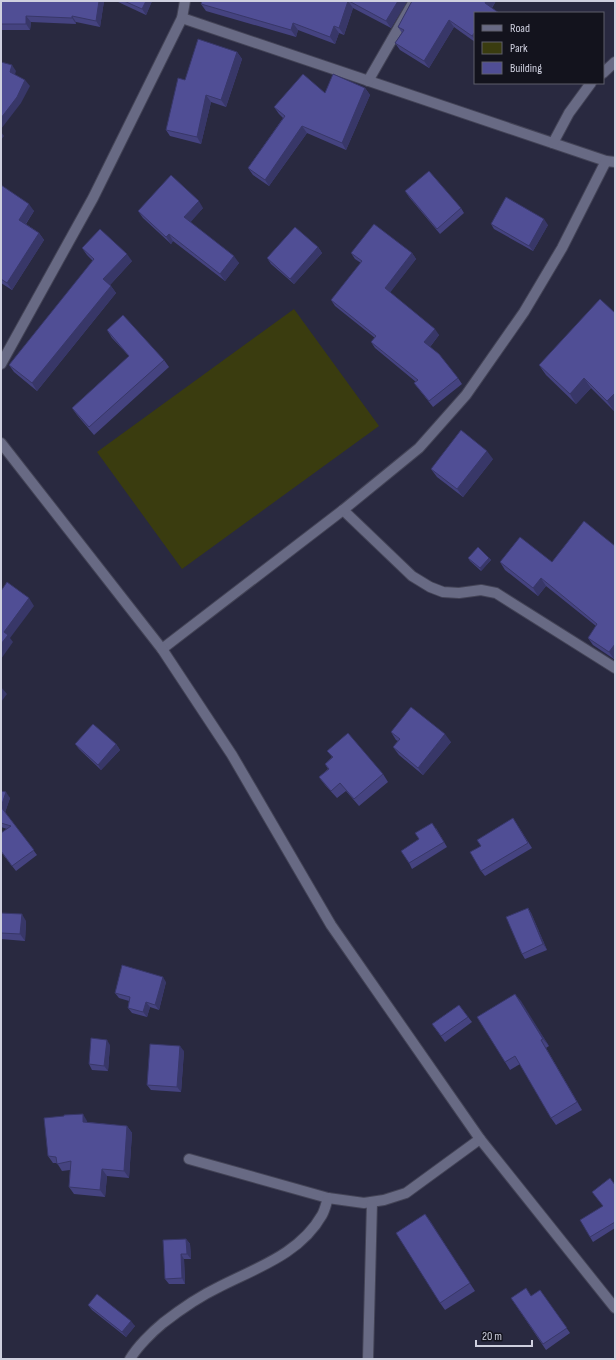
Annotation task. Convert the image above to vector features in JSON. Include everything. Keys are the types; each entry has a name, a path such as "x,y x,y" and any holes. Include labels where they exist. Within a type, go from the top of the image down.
{"street":[{"path":"1,364 93,198 182,18 185,1"},
{"path":"368,81 414,1"},
{"path":"162,649 343,510 419,448 466,395 524,312 562,248 610,161 182,18"},
{"path":"604,72 615,62"},
{"path":"553,143 569,113 590,84"},
{"path":"1,443 162,649 232,755 331,925 480,1139 615,1308"},
{"path":"343,510 412,576 430,587 443,592 459,593 481,590 496,593 615,668"},
{"path":"189,1159 328,1198 364,1203 384,1200 406,1193 480,1139"},
{"path":"130,1359 153,1331 186,1305 218,1287 270,1263 297,1246 322,1215 328,1198"},
{"path":"368,1359 372,1202"}],"green space":[{"path":"294,309 379,426 182,569 97,452"}],"building":[{"path":"1,1 99,1 96,21 72,16 72,18 26,16 26,24 1,24"},
{"path":"124,1 146,1 142,9"},
{"path":"202,1 348,1 339,28 334,26 330,37 293,23 291,30 201,4"},
{"path":"349,1 398,1 386,21"},
{"path":"412,1 486,1 485,3 498,12 474,12 474,33 472,36 449,20 424,61 395,43 404,30 398,27"},
{"path":"198,39 237,52 221,100 206,95 197,137 166,130 178,78 185,80"},
{"path":"1,62 12,65 10,72 25,80 17,97 1,118"},
{"path":"303,74 325,93 333,74 365,88 342,143 302,126 265,180 248,168 285,116 274,107"},
{"path":"429,171 461,208 437,229 405,191"},
{"path":"171,175 199,201 184,217 234,256 220,274 169,234 166,237 138,211"},
{"path":"1,185 29,204 19,220 39,233 7,283 1,279"},
{"path":"506,197 544,219 529,246 491,224"},
{"path":"374,224 412,253 385,288 435,329 424,342 439,354 458,378 429,401 414,383 418,380 371,342 376,336 331,300 362,261 351,253"},
{"path":"295,227 318,247 290,279 267,258"},
{"path":"100,229 127,254 103,279 111,286 32,383 9,365 94,259 82,248"},
{"path":"600,299 615,313 615,393 607,401 584,378 570,394 539,365"},
{"path":"123,315 164,360 89,427 72,408 129,356 107,330"},
{"path":"461,430 487,451 457,489 431,469"},
{"path":"584,521 615,546 615,644 609,652 588,638 597,624 541,578 533,588 500,562 520,537 552,562"},
{"path":"478,547 489,558 480,568 468,558"},
{"path":"7,582 29,598 4,632 8,635 1,644 1,591"},
{"path":"411,707 445,734 418,768 393,747 400,739 391,732"},
{"path":"93,724 116,744 98,765 75,744"},
{"path":"348,733 383,774 354,799 340,783 331,791 319,777 329,769 325,764 333,757 327,751"},
{"path":"1,791 6,792 1,807"},
{"path":"1,807 34,850 12,866 1,851 1,833 11,826 1,823"},
{"path":"513,818 528,843 481,871 470,852 481,846 477,840"},
{"path":"432,823 444,842 409,863 401,851 419,839 415,833"},
{"path":"528,908 543,944 522,954 506,917"},
{"path":"1,913 22,914 20,934 1,933"},
{"path":"122,965 163,977 155,1005 146,1002 143,1012 128,1008 130,997 115,993"},
{"path":"515,994 543,1039 541,1040 577,1102 551,1118 515,1056 505,1062 477,1017"},
{"path":"459,1005 468,1017 441,1036 432,1024"},
{"path":"91,1038 107,1040 104,1066 89,1064"},
{"path":"150,1044 180,1046 177,1087 147,1085"},
{"path":"83,1114 83,1122 127,1126 124,1171 102,1169 100,1190 69,1187 71,1161 57,1164 56,1157 48,1156 44,1118"},
{"path":"610,1178 615,1185 615,1222 590,1237 580,1220 603,1206 592,1192"},
{"path":"425,1214 470,1283 440,1303 396,1233"},
{"path":"186,1239 187,1254 181,1254 182,1278 165,1279 163,1240"},
{"path":"526,1288 531,1296 540,1290 567,1328 543,1344 511,1298"},
{"path":"97,1294 131,1321 122,1332 88,1305"}]}
